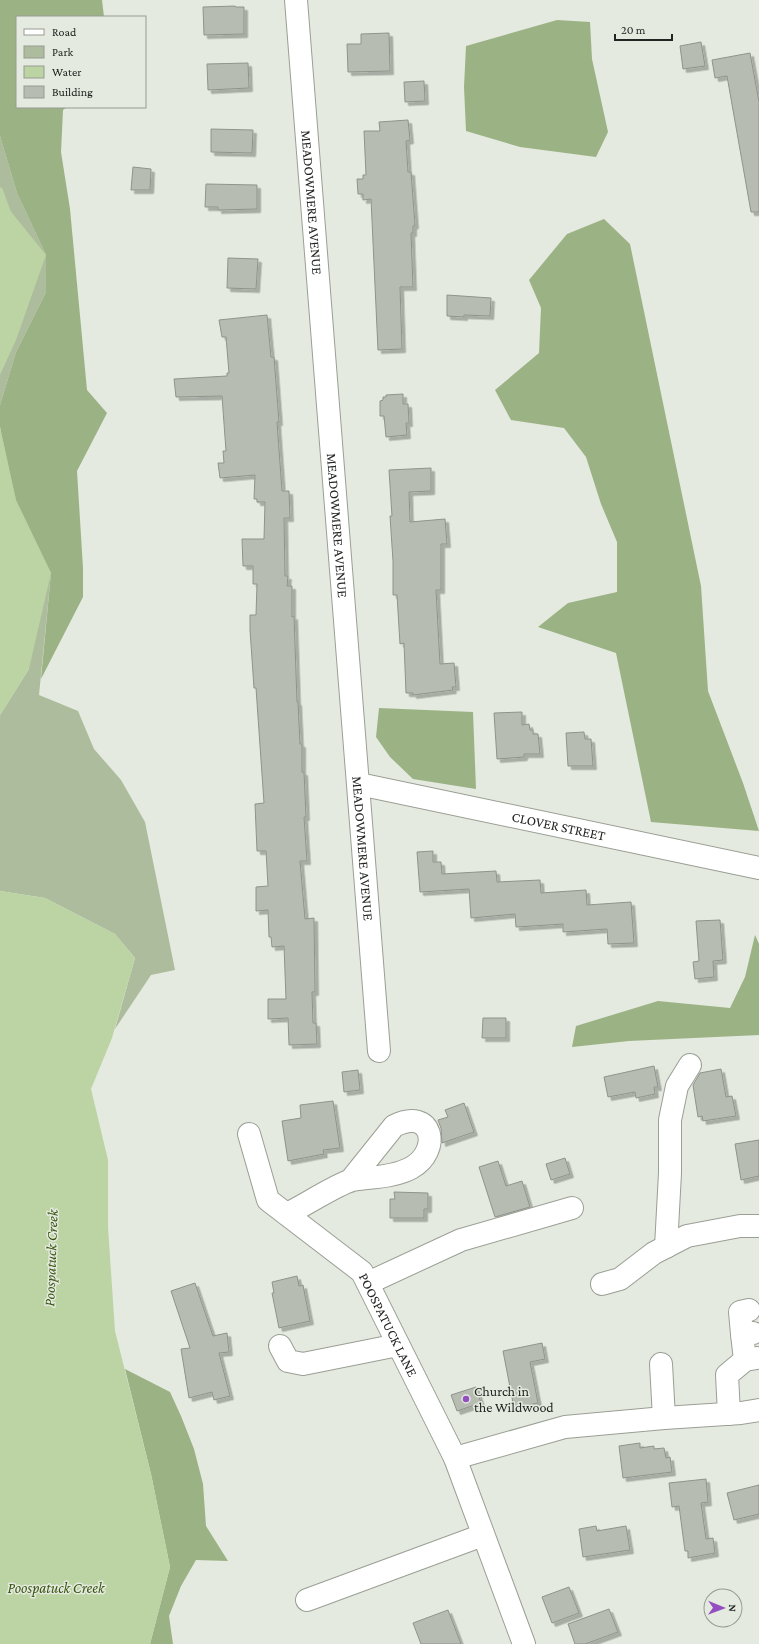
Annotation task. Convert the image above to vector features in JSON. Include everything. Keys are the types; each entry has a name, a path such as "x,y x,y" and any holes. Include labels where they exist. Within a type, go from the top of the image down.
{"street":[{"name":"MEADOWMERE AVENUE","path":"296,0 379,1051"},
{"name":"CLOVER STREET","path":"358,784 759,868"},
{"path":"666,1247 670,1173 670,1120 677,1086 690,1065"},
{"name":"POOSPATUCK LANE","path":"249,1134 268,1200 365,1278 454,1458 524,1644"},
{"path":"287,1214 350,1181"},
{"path":"365,1278 461,1240 572,1208"},
{"path":"602,1284 620,1279 654,1253 687,1236 740,1226 759,1226"},
{"path":"729,1414 727,1375 751,1359 748,1333 740,1312 749,1310"},
{"path":"280,1346 288,1361 303,1364 398,1345"},
{"path":"661,1364 664,1418"},
{"path":"454,1458 565,1427 729,1414 759,1410"},
{"path":"307,1600 484,1535"}],"green space":[{"path":"0,136 17,193 46,255 46,292 16,352 0,405"},
{"path":"0,427 51,573 39,695 78,711 94,749 121,780 145,822 175,970 151,975 115,1029 135,958 115,934 45,898 0,891 0,715 29,669"}],"shaded area":[{"path":"0,0 102,0 104,16 16,16 16,108 66,108 63,110 61,152 70,209 87,390 107,413 77,471 83,568 83,597 41,679 51,573 16,500 0,427 0,405 16,352 46,292 46,255 17,193 0,136"},
{"path":"557,20 590,22 592,59 608,132 596,157 520,147 466,131 464,87 466,46"},
{"path":"604,219 630,244 701,586 708,691 743,783 759,831 651,822 616,653 538,627 568,603 617,592 617,542 601,504 586,457 564,428 511,420 495,390 539,353 541,308 529,280 567,234"},
{"path":"379,708 473,712 476,789 413,779 390,757 376,737"},
{"path":"755,935 759,944 759,1035 629,1041 572,1047 576,1026 658,1001 730,1008 745,977"},
{"path":"125,1369 170,1392 194,1449 203,1484 206,1526 228,1561 196,1560 181,1586 169,1616 173,1644 150,1644 170,1567 151,1474"}],"water":[{"path":"0,198 46,255 16,340 0,375"},
{"path":"0,427 16,500 51,573 29,669 0,715"},
{"path":"0,891 45,898 115,934 135,958 112,1038 91,1089 108,1160 108,1227 115,1331 151,1474 170,1567 150,1644 0,1644"}],"building":[{"path":"203,7 244,7 244,34 204,35"},
{"path":"389,33 390,71 348,72 347,44 361,44 361,34"},
{"path":"701,42 705,66 683,69 680,46"},
{"path":"750,53 759,102 759,212 751,212 727,76 715,78 712,60"},
{"path":"248,63 249,88 208,90 207,64"},
{"path":"424,81 425,101 405,102 404,82"},
{"path":"408,120 410,140 406,141 408,172 411,172 415,225 413,226 413,233 411,233 413,287 400,287 402,349 378,350 371,199 363,200 363,194 358,194 357,179 363,179 363,175 366,175 364,131 380,131 379,122"},
{"path":"211,129 253,130 252,153 211,152"},
{"path":"133,167 151,169 150,190 131,190"},
{"path":"206,184 257,185 257,209 218,210 218,207 205,207"},
{"path":"228,258 258,259 256,289 227,288"},
{"path":"447,295 491,298 490,316 447,316"},
{"path":"267,315 271,357 274,357 282,491 289,491 290,518 284,518 285,576 288,576 287,586 292,586 292,617 294,616 297,702 300,744 302,744 302,772 304,772 306,817 304,817 307,861 300,861 305,919 314,918 315,992 312,992 313,1023 316,1023 317,1044 289,1045 288,1018 268,1019 268,999 286,999 284,946 272,947 271,937 269,937 268,910 256,911 256,887 268,886 266,851 257,851 255,804 264,803 256,688 254,688 250,630 250,615 256,615 257,584 253,584 253,566 243,566 242,539 264,539 265,502 257,502 257,499 254,499 255,475 220,478 218,463 224,463 223,451 226,451 222,396 176,397 174,379 227,376 227,373 229,373 226,337 222,337 219,320"},
{"path":"403,394 403,404 408,404 409,423 406,423 407,435 386,437 384,416 380,416 380,401 383,400 383,397 386,397 386,395"},
{"path":"431,468 431,491 409,492 410,522 445,519 447,544 441,544 441,590 436,590 440,664 454,663 456,687 452,687 453,690 413,695 413,693 406,693 404,643 400,644 397,595 393,595 393,561 390,516 392,516 389,470"},
{"path":"522,712 522,725 529,724 530,730 533,730 533,734 538,734 540,754 524,754 524,757 497,759 494,713"},
{"path":"584,732 585,739 591,739 593,766 568,766 566,733"},
{"path":"433,851 433,862 441,862 442,874 496,871 497,882 540,880 541,893 586,890 587,905 631,902 634,943 608,944 607,929 563,932 563,924 516,927 515,914 471,918 469,889 420,892 417,852"},
{"path":"720,920 723,960 713,961 714,977 695,979 693,962 699,961 696,921"},
{"path":"483,1018 506,1018 506,1038 482,1038"},
{"path":"654,1066 658,1087 654,1087 655,1094 636,1098 635,1092 608,1097 604,1077"},
{"path":"721,1069 726,1097 732,1096 736,1116 703,1121 702,1116 698,1117 693,1085 700,1073"},
{"path":"358,1070 360,1090 344,1092 342,1072"},
{"path":"333,1101 340,1148 323,1150 324,1154 288,1161 282,1121 301,1118 300,1105"},
{"path":"464,1103 474,1132 442,1143 441,1128 438,1120 448,1117 445,1110"},
{"path":"759,1140 759,1176 741,1180 735,1144"},
{"path":"565,1158 570,1174 551,1180 546,1164"},
{"path":"498,1161 506,1186 522,1181 530,1207 495,1217 479,1167"},
{"path":"394,1192 428,1193 428,1209 424,1209 424,1218 390,1218 390,1199 395,1199"},
{"path":"297,1276 299,1286 303,1285 310,1321 279,1328 272,1293 274,1293 272,1282"},
{"path":"195,1283 213,1336 227,1333 229,1352 219,1353 230,1396 214,1400 212,1392 189,1398 181,1349 190,1348 171,1291"},
{"path":"542,1343 545,1359 530,1362 538,1403 514,1408 503,1351"},
{"name":"Church in the Wildwood","path":"476,1387 481,1403 457,1411 451,1395"},
{"path":"640,1443 640,1448 654,1446 654,1449 664,1448 666,1458 670,1457 672,1472 623,1478 619,1446"},
{"path":"706,1479 708,1502 701,1503 706,1539 713,1538 715,1553 688,1558 688,1551 685,1551 679,1506 672,1507 669,1483"},
{"path":"759,1485 759,1514 734,1520 727,1493"},
{"path":"596,1526 597,1531 626,1526 630,1550 583,1557 579,1529"},
{"path":"569,1587 579,1613 552,1623 542,1597"},
{"path":"609,1609 618,1632 585,1644 575,1644 568,1624"},
{"path":"448,1610 461,1644 421,1644 413,1623"}],"waterway":[{"name":"Poospatuck Creek","path":"0,190 8,212"}],"place":[{"name":"Church in the Wildwood","path":"466,1399"}]}
